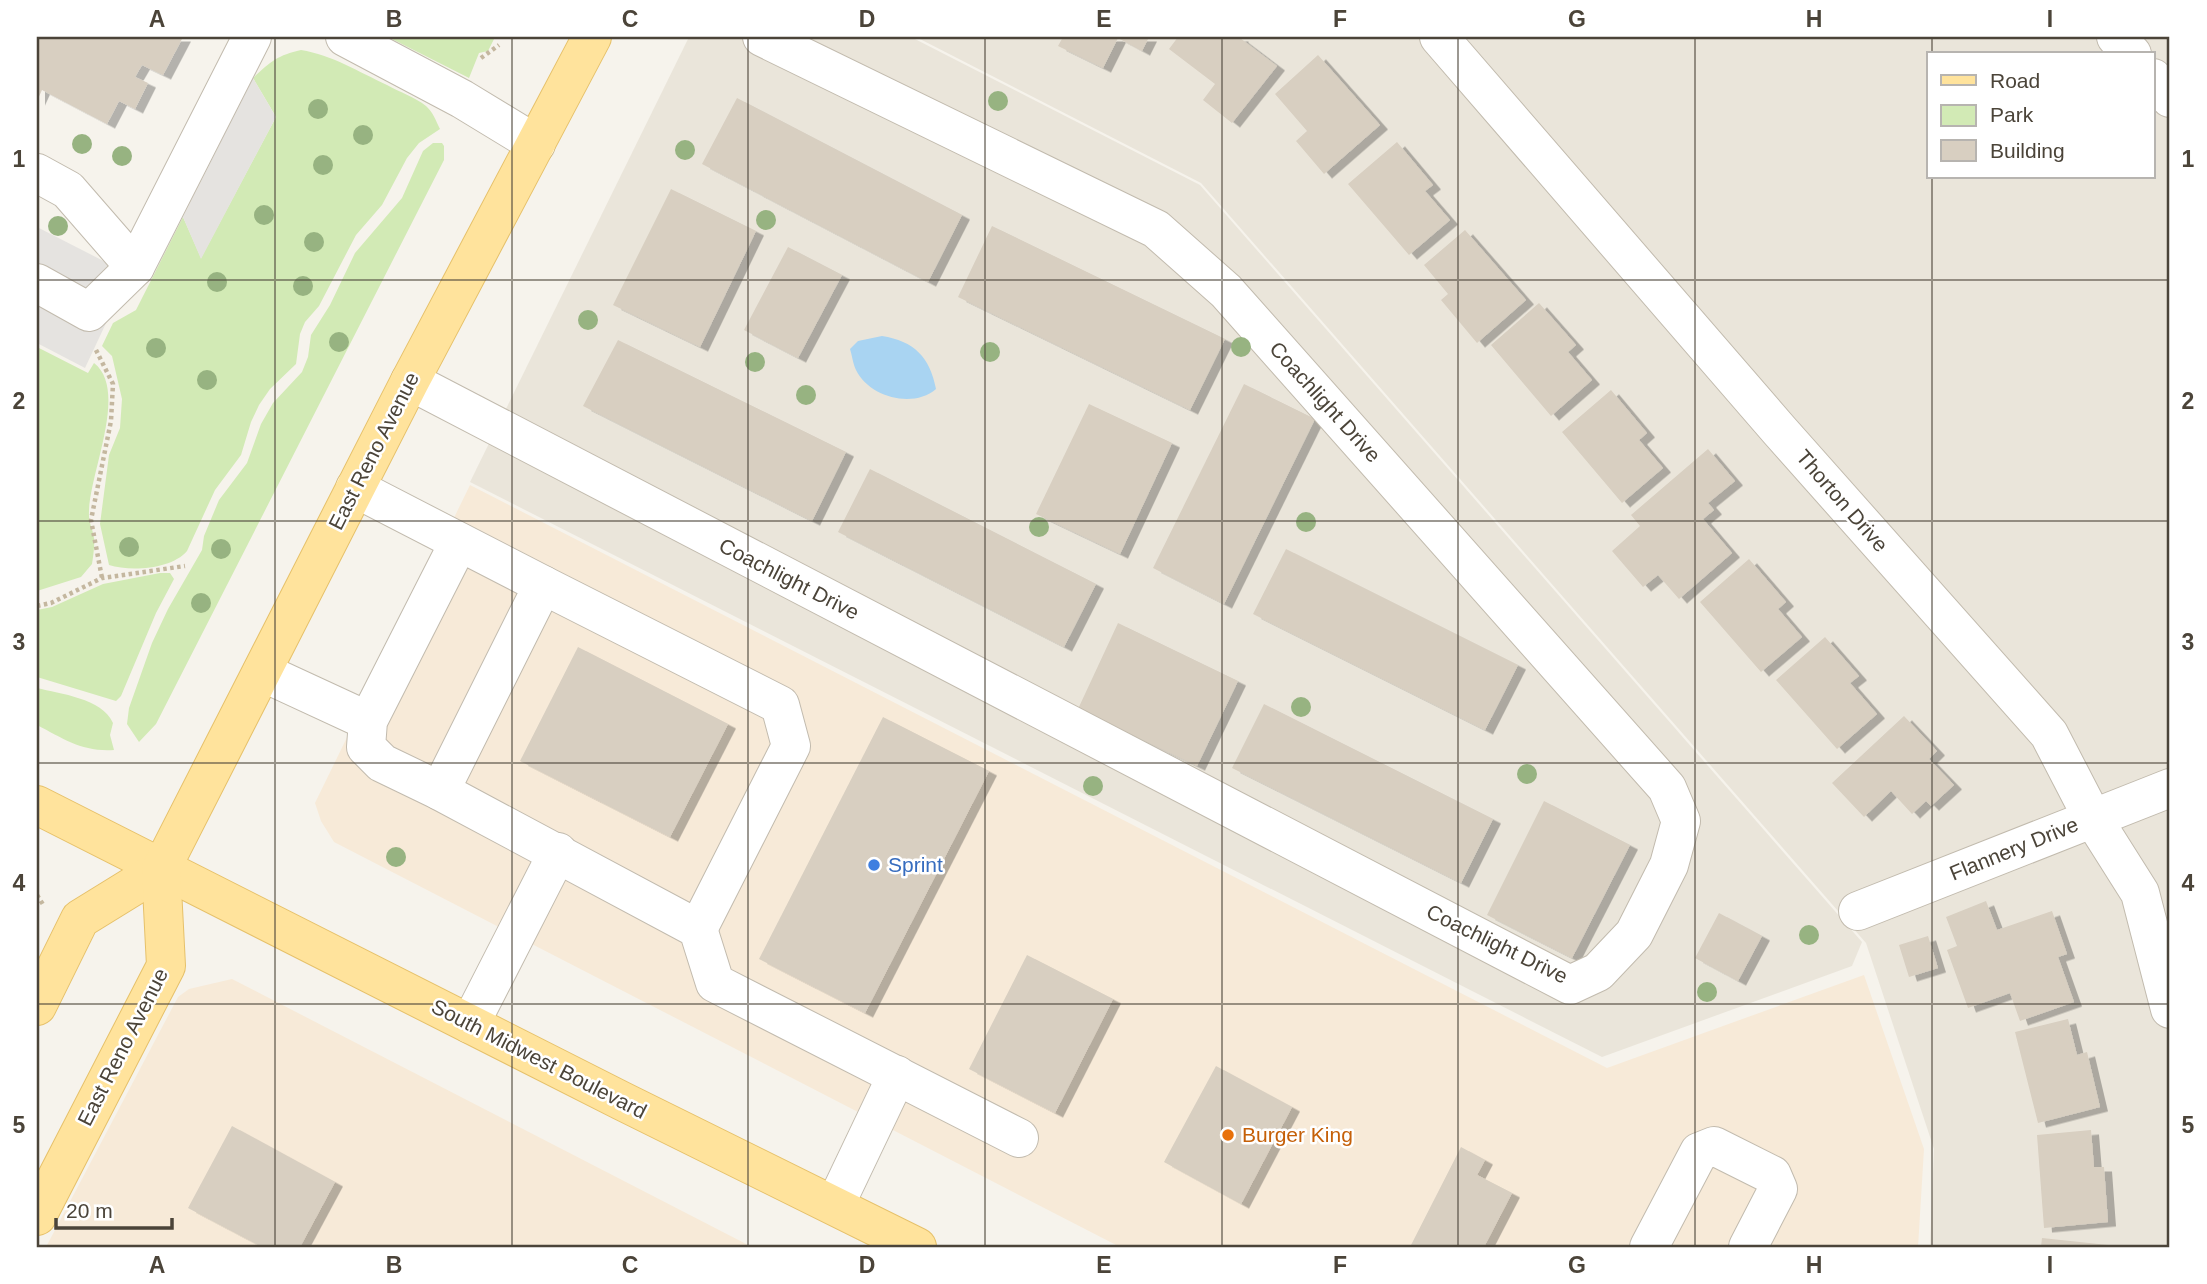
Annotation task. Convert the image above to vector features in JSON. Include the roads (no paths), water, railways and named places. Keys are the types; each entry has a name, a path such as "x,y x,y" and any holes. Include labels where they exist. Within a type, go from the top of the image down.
{"main road":[{"name":"East Reno Avenue","path":"37,1216 166,966 161,869 410,381 592,37"},
{"name":"South Midwest Boulevard","path":"37,805 917,1247"},
{"path":"37,1006 80,919 161,869"}],"street":[{"path":"37,283 89,312 135,267 252,37"},
{"path":"345,37 462,99 536,144"},
{"name":"Coachlight Drive","path":"410,381 1570,985 1598,972 1634,934 1669,865 1681,821 1667,788 1226,291 1156,229 762,37"},
{"name":"Thorton Drive","path":"1439,37 1779,430 2049,734 2092,817 2140,892 2170,1009"},
{"path":"2116,37 2130,52"},
{"path":"2154,79 2170,98"},
{"path":"37,173 68,190 135,267"},
{"path":"355,488 780,705 791,746 698,929"},
{"path":"459,542 368,721 366,747 382,763 558,852 698,929 715,983 1019,1138"},
{"path":"440,791 543,585"},
{"path":"261,672 368,721"},
{"name":"Flannery Drive","path":"1858,911 2170,788"},
{"path":"470,1024 558,852"},
{"path":"835,1205 897,1075"},
{"path":"1649,1247 1699,1152 1714,1146 1772,1175 1778,1189 1748,1247"}],"water":[{"path":"882,336 903,342 919,352 930,368 936,389 926,395 904,399 881,393 862,379 855,368 850,349 858,341"}],"place":[{"name":"Sprint","path":"874,865"},
{"name":"Burger King","path":"1228,1135"}]}
